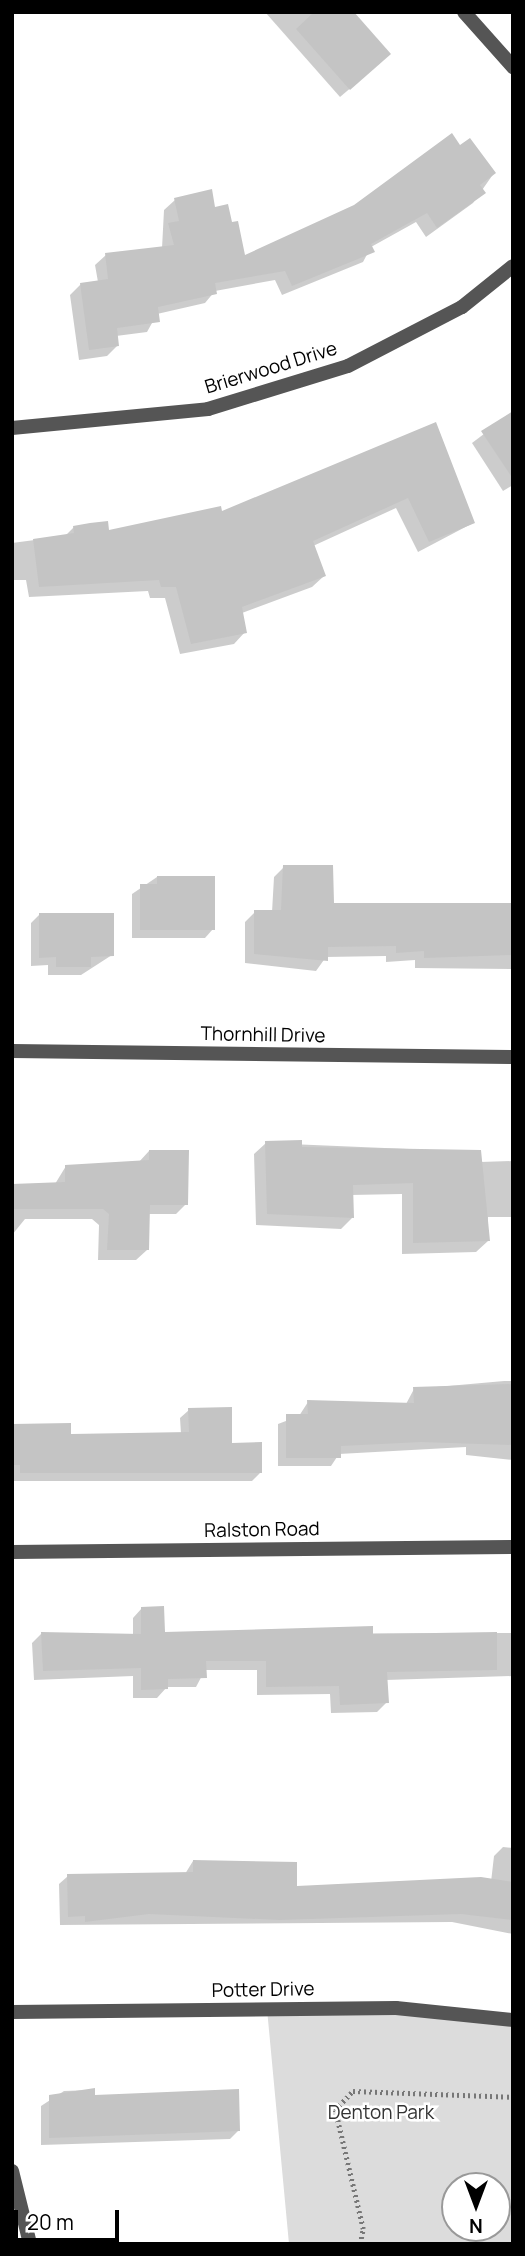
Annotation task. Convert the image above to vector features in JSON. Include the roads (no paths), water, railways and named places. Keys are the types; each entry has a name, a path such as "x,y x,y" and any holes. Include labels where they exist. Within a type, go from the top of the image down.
{"street":[{"path":"464,12 513,67"},
{"name":"Brierwood Drive","path":"12,428 208,409 348,366 462,307 513,266"},
{"name":"Thornhill Drive","path":"12,1051 513,1058"},
{"name":"Ralston Road","path":"12,1552 513,1547"},
{"name":"Potter Drive","path":"12,2012 396,2008 513,2021"},
{"path":"12,2171 30,2244"}],"park label":[{"name":"Denton Park","path":"381,2113"}]}
